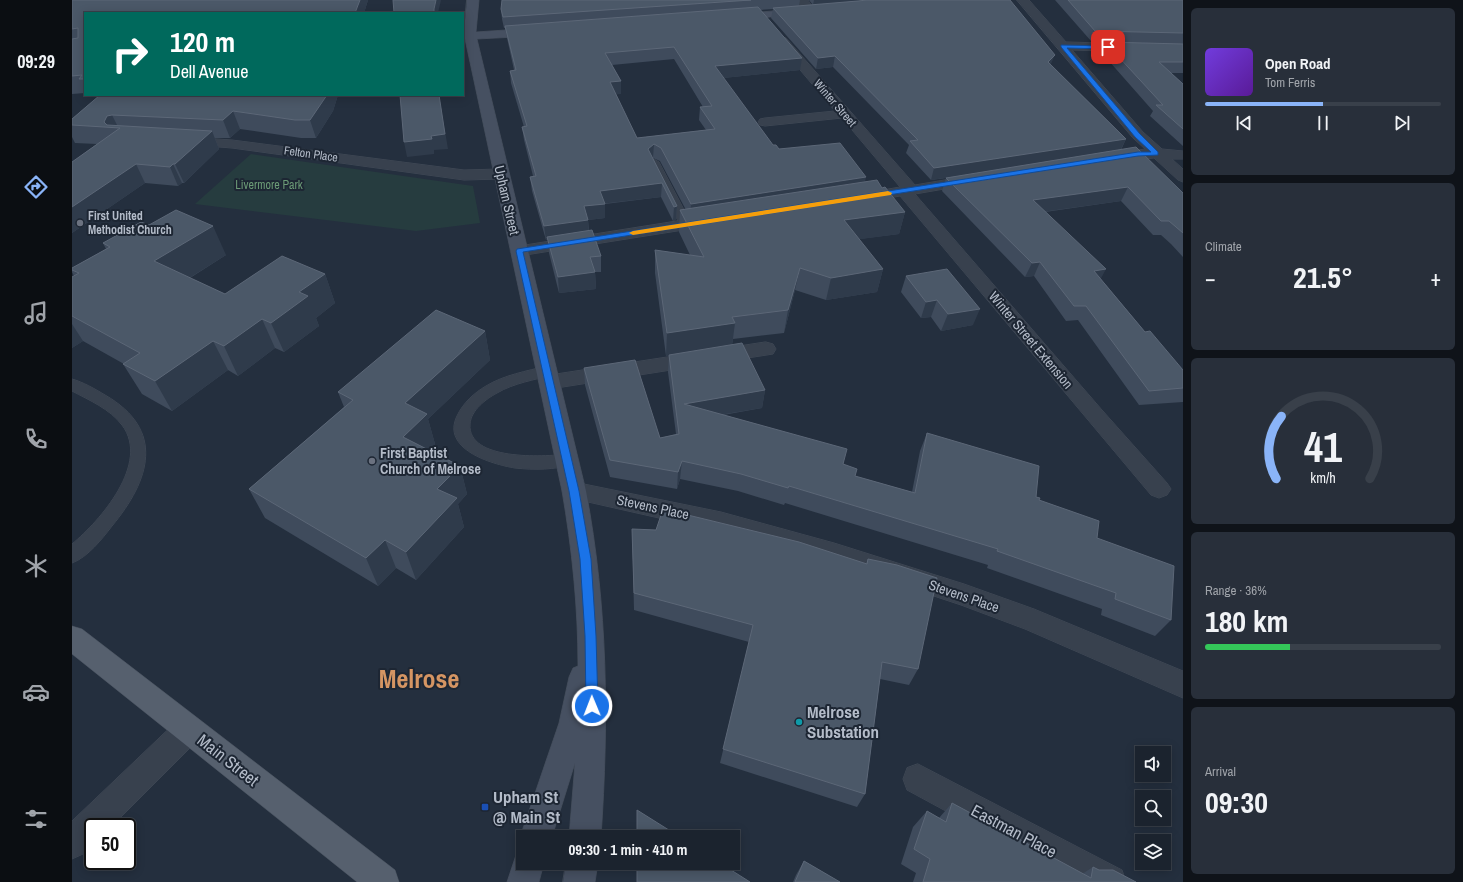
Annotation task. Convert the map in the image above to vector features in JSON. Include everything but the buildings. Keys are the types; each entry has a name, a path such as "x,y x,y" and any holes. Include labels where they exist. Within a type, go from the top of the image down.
{"main road":[{"name":"Upham Street","path":"473,0 466,36 485,100 500,174 567,460 574,491 585,559 591,636 593,719 585,830"},
{"path":"722,18 824,10"},
{"path":"466,36 545,31"},
{"name":"Upham Street","path":"538,830 573,723 591,636"},
{"name":"Main Street","path":"74,644 189,729 382,882"},
{"path":"523,882 526,870"},
{"path":"579,882 581,870"}],"street":[{"path":"802,0 809,11"},
{"path":"1023,0 1138,135 1183,177"},
{"name":"Winter Street","path":"761,15 907,190"},
{"path":"1063,46 1183,49"},
{"path":"765,122 844,114"},
{"name":"Felton Place","path":"173,141 232,144 464,175 500,174"},
{"path":"1099,160 1138,154 1156,153 1183,155"},
{"path":"842,200 989,177"},
{"name":"Winter Street Extension","path":"907,190 1094,415 1159,489"},
{"path":"519,251 725,218"},
{"path":"548,377 766,348"},
{"name":"Stevens Place","path":"574,491 721,522 842,555 964,595 1034,621 1183,685"},
{"path":"72,843 189,729"},
{"name":"Eastman Place","path":"918,779 1110,882"}],"lane":[{"path":"654,162 686,225"},
{"path":"548,377 501,385 481,397 468,410 463,420 462,434 464,440 476,449 511,461 533,463 567,460"},
{"path":"72,384 112,407 122,415 130,424 137,437 139,451 135,471 129,489 103,525 72,555"}],"green space":[{"name":"Livermore Park","path":"251,154 473,186 480,223 416,231 195,204"}],"slow traffic":[{"path":"633,233 888,193"}],"place":[{"name":"First United Methodist Church","path":"80,223"},
{"name":"First Baptist Church of Melrose","path":"372,461"},
{"name":"Melrose Substation","path":"799,722"},
{"name":"Upham St @ Main St","path":"485,807"}],"district":[{"name":"Melrose","path":"419,679"}],"route":[{"path":"592,706 591,636 585,559 574,491 519,251 1138,154 1156,153 1138,135 1063,46 1108,47"}]}
